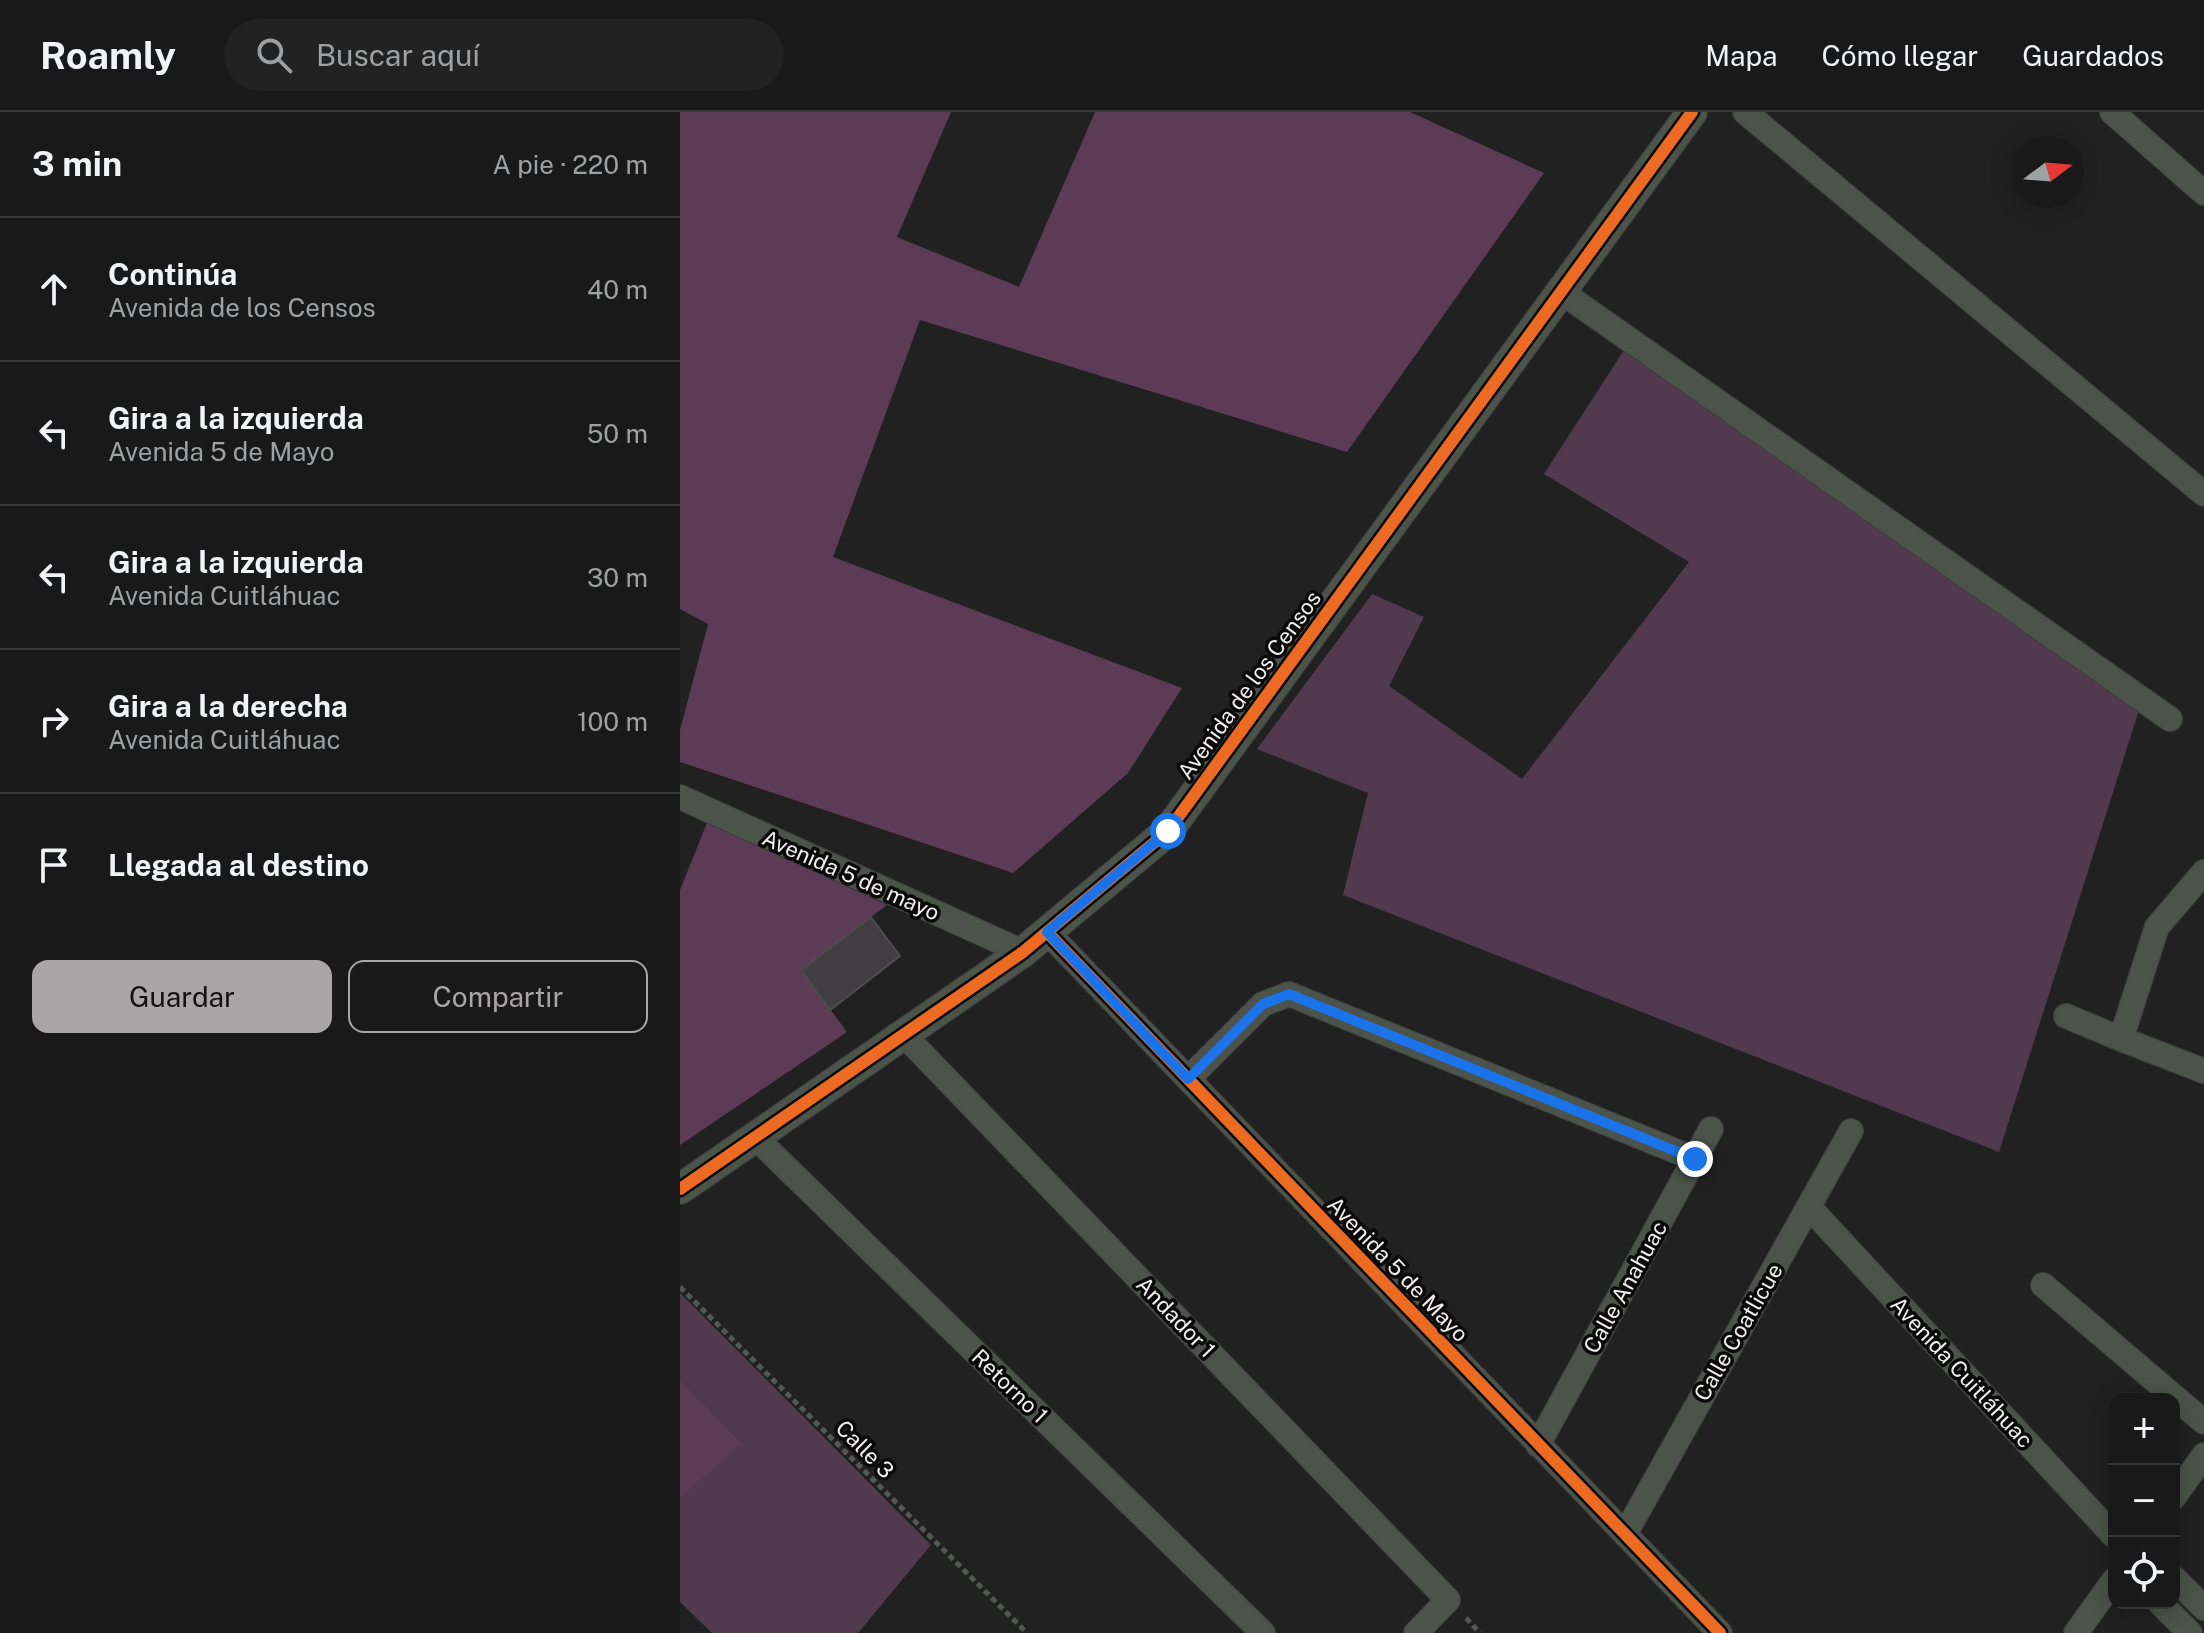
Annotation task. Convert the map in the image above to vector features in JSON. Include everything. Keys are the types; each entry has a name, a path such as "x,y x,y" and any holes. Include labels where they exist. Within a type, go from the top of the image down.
{"street":[{"name":"Avenida de los Censos","path":"680,1189 757,1139 1023,952 1168,831 1692,112"},
{"path":"1745,112 2204,494"},
{"path":"2112,112 2204,193"},
{"path":"1560,291 2170,719"},
{"name":"Avenida 5 de mayo","path":"680,797 1023,952"},
{"path":"2121,1039 2157,927 2204,872"},
{"name":"Avenida 5 de Mayo","path":"1047,932 1720,1633"},
{"path":"1188,1079 1263,1004 1289,994 1695,1159"},
{"path":"2066,1016 2204,1071"},
{"name":"Andador 1","path":"904,1035 1448,1600 1416,1633"},
{"name":"Calle Anahuac","path":"1538,1445 1711,1129"},
{"name":"Calle Coatlicue","path":"1625,1534 1851,1131"},
{"name":"Retorno 1","path":"757,1139 1263,1633"},
{"name":"Avenida Cuitláhuac","path":"1810,1208 2108,1530"},
{"path":"2043,1285 2204,1422"},
{"path":"2180,1489 2204,1455"},
{"path":"2180,1584 2204,1608"},
{"path":"2076,1633 2108,1588"},
{"path":"2166,1609 2190,1633"}],"shaded area":[{"path":"680,112 951,112 897,237 1019,287 1095,112 1410,112 1544,173 1347,452 920,320 833,557 1182,688 1128,773 1013,873 680,762 680,730 708,624 680,609"},
{"path":"1624,350 2139,710 1999,1152 1343,895 1368,793 1257,749 1372,594 1424,617 1389,686 1522,779 1689,562 1544,474"},
{"path":"707,823 887,905 801,970 847,1032 680,1145 680,890"},
{"path":"680,1293 931,1545 858,1633 712,1633 680,1602 680,1498 741,1442 680,1380"},
{"path":"680,1380 742,1443 680,1498"}],"building":[{"path":"871,917 900,956 830,1010 801,970"}],"cycle path":[{"path":"680,1189 1023,952 1168,831 1692,112"},
{"path":"1047,932 1720,1633"}],"route":[{"path":"1168,831 1047,932 1188,1079 1263,1004 1274,997 1289,994 1695,1159"}]}
